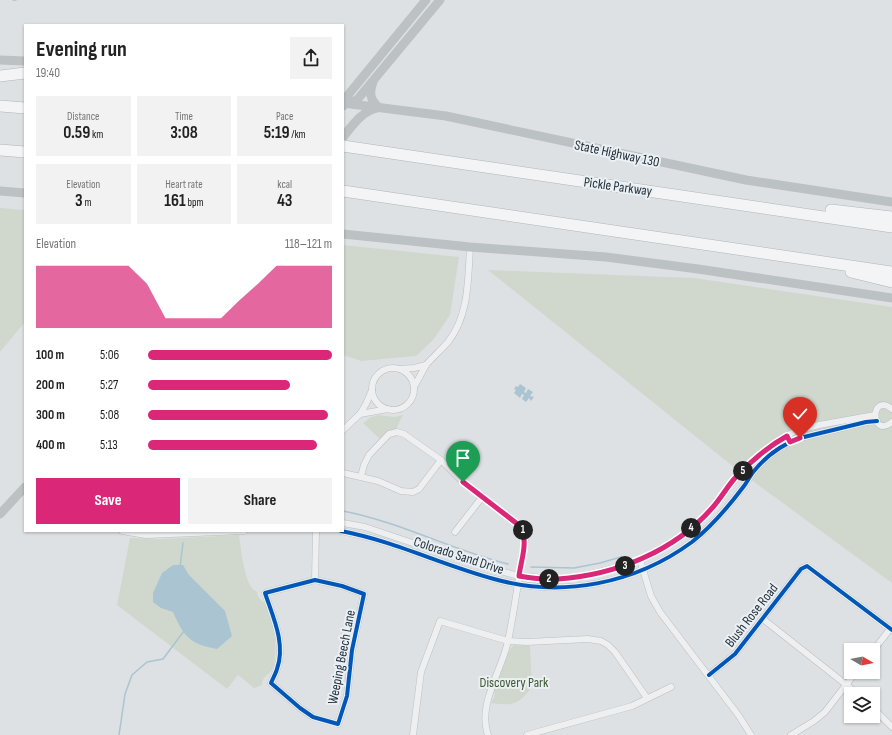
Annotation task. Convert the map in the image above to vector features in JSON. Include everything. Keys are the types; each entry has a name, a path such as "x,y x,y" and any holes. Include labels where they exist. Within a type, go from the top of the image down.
{"highway":[{"path":"0,76 24,73"},
{"path":"0,106 24,108"},
{"name":"Pickle Parkway","path":"344,146 892,227"},
{"path":"0,150 24,152"},
{"path":"344,191 892,272"},
{"path":"678,195 892,217"},
{"path":"755,252 892,282"}],"main road":[{"path":"344,104 348,95 426,0"},
{"path":"344,104 357,100 440,0"},
{"path":"0,60 24,61"},
{"path":"344,136 360,116 378,107 374,103 370,94 370,89 374,80"},
{"name":"State Highway 130","path":"344,104 378,107 454,118 746,180 892,202"},
{"path":"0,191 24,193"},
{"path":"344,234 470,247 606,257 698,268 892,298"},
{"path":"0,514 24,488"}],"street":[{"path":"372,390 377,402 382,407 388,409 394,410 406,405 411,400 414,388 426,365 448,342 458,323 466,301 470,247"},
{"path":"344,429 360,414 372,390 376,377 382,372 393,368 414,368 426,365"},
{"path":"399,369 410,376 414,388"},
{"path":"892,409 889,406 882,406 877,409 876,418 879,424 885,426 892,422"},
{"path":"360,414 388,409"},
{"name":"Colorado Sand Drive","path":"344,532 376,539 493,579 517,585 542,588 574,587 615,580 643,570 694,540 717,518 743,487 754,471 795,431 819,425 876,418"},
{"path":"361,476 364,464 369,455 389,434 397,432 404,434 441,460 463,482 520,526 524,532 525,541 508,641 504,658 492,684 487,706 485,727 488,735"},
{"name":"Colorado Sand Drive","path":"344,522 365,527 492,570 519,576 551,579 580,577 640,560 679,538 701,520 736,478 773,444 788,439"},
{"path":"344,473 378,481 401,491 413,492 419,489 441,460"},
{"path":"455,532 483,496"},
{"path":"128,532 146,535 220,532"},
{"path":"316,532 316,580"},
{"path":"640,560 651,596 660,612 709,675 751,735"},
{"name":"Blush Rose Road","path":"709,675 735,654 801,570 807,566 891,630"},
{"name":"Weeping Beech Lane","path":"316,580 342,586 364,594 352,650 347,696 338,724 313,717 271,683 278,668 280,642 276,624 265,593 316,580"},
{"path":"763,619 850,687"},
{"path":"413,735 421,672 440,621 508,641 527,642 588,639 601,641 615,652 648,698"},
{"path":"880,643 891,630"},
{"path":"791,735 802,733 825,712 850,679"},
{"path":"527,735 632,706 671,687"},
{"path":"880,715 892,727"}],"green space":[{"path":"0,208 24,210 24,323 0,352"},
{"path":"344,245 459,257 450,315 433,340 416,356 361,361 344,355"},
{"path":"488,270 694,278 892,307 892,583 735,468"},
{"path":"379,415 394,417 403,415 396,429 391,430 380,439 363,423 371,417"},
{"path":"239,535 242,557 249,583 266,605 271,618 275,637 275,659 273,669 264,678 262,685 254,688 238,675 227,689 117,605 130,538 161,539"},
{"name":"Discovery Park","path":"514,645 530,646 532,687 523,698 515,703 491,703 495,695 493,690 505,659"}],"water":[{"path":"520,384 526,388 524,392 526,393 528,389 533,392 530,396 534,397 531,401 529,398 526,402 522,399 524,395 522,394 520,398 514,393 516,386 518,387"},
{"path":"173,565 183,565 189,575 225,611 232,636 217,649 194,642 181,628 173,612 161,608 153,602 153,593 162,573"}],"waterway":[{"path":"344,511 385,522 508,564"},
{"path":"180,567 183,543"},
{"path":"531,567 574,568 621,557"},
{"path":"119,735 125,694 132,675 147,662 163,659 184,631"}],"cycle path":[{"path":"344,532 361,535 399,547 494,579 520,585 572,587 597,583 622,577 647,568 692,542 726,509 759,466 780,448 800,438 866,422 877,421"},
{"path":"709,675 735,654 801,569 807,566 892,630"},
{"path":"315,580 342,586 364,594 352,650 347,696 338,724 313,717 271,683 277,669 280,650 275,621 265,593 315,580"}],"route":[{"path":"463,482 520,526 524,532 525,541 519,576 551,579 580,577 606,571 643,559 679,538 701,520 736,478 773,444 787,436 790,442 800,438"}]}
